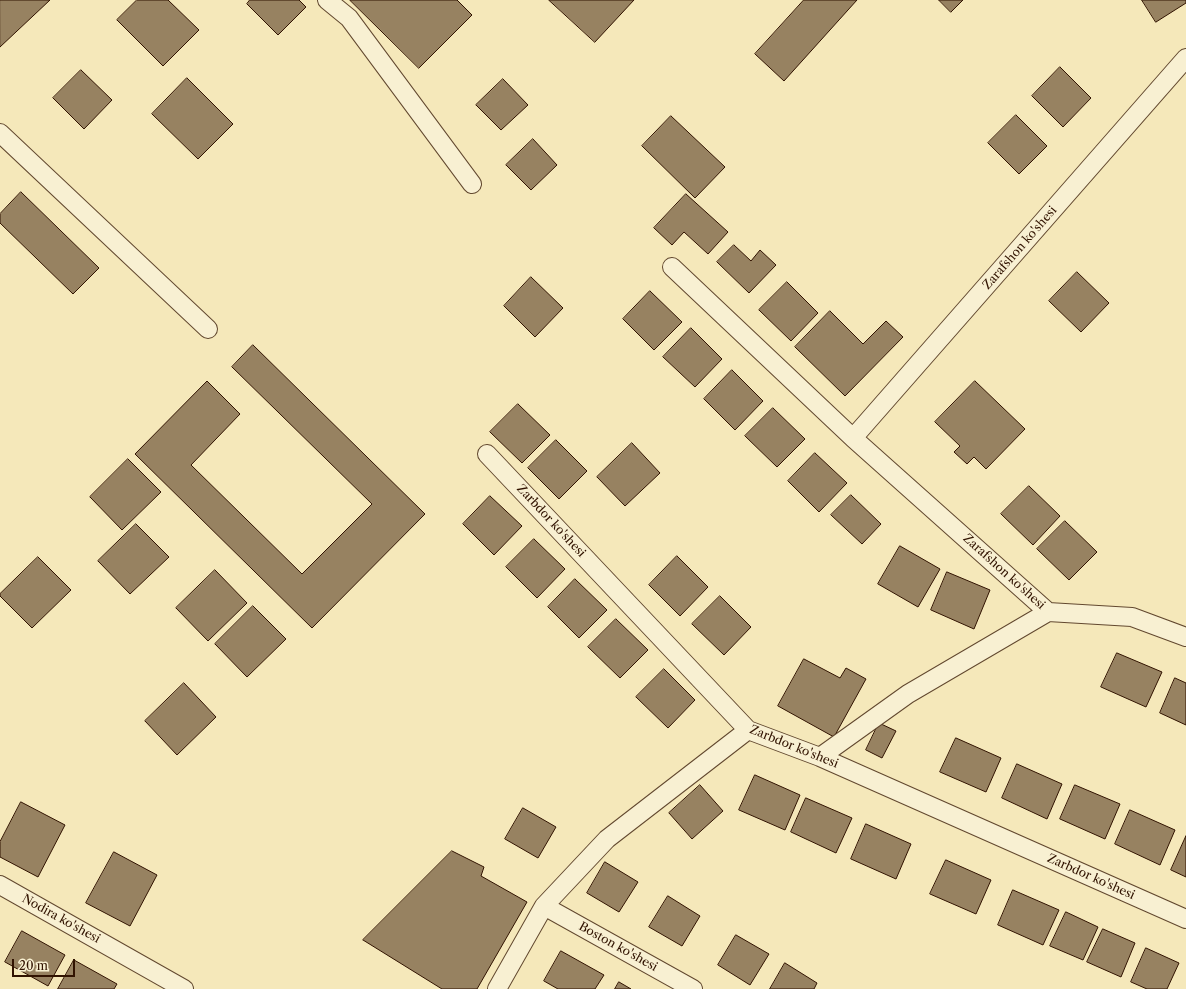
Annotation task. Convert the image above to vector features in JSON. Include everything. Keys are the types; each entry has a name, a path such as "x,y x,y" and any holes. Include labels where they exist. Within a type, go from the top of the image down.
{"street":[{"path":"327,0 349,18 472,184"},
{"name":"Zarafshon ko'shesi","path":"853,438 1186,58"},
{"path":"0,133 208,329"},
{"name":"Zarafshon ko'shesi","path":"672,267 853,438 1048,612 1132,617 1186,637"},
{"name":"Zarbdor ko'shesi","path":"487,454 748,730 820,757 1186,919"},
{"path":"820,757 908,694 1048,612"},
{"path":"497,989 544,906 606,839 748,730"},
{"name":"Nodira ko'shesi","path":"0,885 184,989"},
{"name":"Boston ko'shesi","path":"544,906 693,989"}],"building":[{"path":"0,0 50,0 0,47"},
{"path":"137,0 168,0 199,30 163,66 117,20"},
{"path":"250,0 299,0 306,7 278,35 247,4"},
{"path":"350,0 457,0 472,15 419,68"},
{"path":"549,0 634,0 595,42"},
{"path":"804,0 857,0 784,81 755,54"},
{"path":"939,0 963,0 951,12"},
{"path":"1142,0 1186,0 1186,3 1156,22"},
{"path":"1060,67 1091,98 1063,127 1032,96"},
{"path":"81,70 112,100 84,129 53,98"},
{"path":"187,78 233,124 198,159 152,114"},
{"path":"503,79 528,105 501,130 476,105"},
{"path":"1016,115 1047,146 1019,174 988,143"},
{"path":"671,116 725,167 695,198 642,146"},
{"path":"533,139 557,165 531,190 506,165"},
{"path":"21,192 99,268 73,294 0,223 0,214"},
{"path":"686,194 728,232 708,254 684,232 672,245 654,228"},
{"path":"734,245 751,261 760,250 776,265 749,293 717,262"},
{"path":"1077,272 1109,303 1081,332 1049,301"},
{"path":"531,277 563,308 535,337 504,306"},
{"path":"787,282 818,313 791,341 759,310"},
{"path":"650,291 682,322 654,350 623,319"},
{"path":"830,311 863,344 886,321 903,337 845,396 795,347"},
{"path":"691,328 722,359 695,387 663,357"},
{"path":"253,345 425,514 312,628 135,454 207,381 240,414 191,465 302,574 372,504 232,367"},
{"path":"732,370 763,401 735,430 704,399"},
{"path":"975,381 1025,429 986,469 974,457 967,464 954,452 960,446 935,422"},
{"path":"518,404 550,435 522,463 490,432"},
{"path":"773,408 805,439 777,467 745,436"},
{"path":"556,440 587,471 559,499 528,468"},
{"path":"632,443 660,473 625,506 597,477"},
{"path":"815,453 847,483 819,512 788,481"},
{"path":"128,459 161,492 122,530 90,497"},
{"path":"1029,486 1060,516 1033,545 1001,514"},
{"path":"851,495 881,524 862,544 831,515"},
{"path":"490,496 522,526 494,555 463,524"},
{"path":"1065,521 1097,552 1069,580 1037,549"},
{"path":"136,524 169,557 130,594 98,561"},
{"path":"534,539 565,569 537,598 506,567"},
{"path":"900,546 940,569 918,607 878,584"},
{"path":"677,556 708,587 680,616 649,585"},
{"path":"38,557 71,590 32,628 0,596 0,594"},
{"path":"215,570 247,603 208,641 176,608"},
{"path":"947,572 990,590 974,629 931,610"},
{"path":"575,579 607,610 579,638 548,607"},
{"path":"720,596 751,627 724,655 692,624"},
{"path":"253,606 286,639 247,677 215,644"},
{"path":"616,619 648,650 620,678 588,647"},
{"path":"1117,653 1162,672 1146,707 1101,687"},
{"path":"804,659 840,678 846,668 866,679 834,737 778,706"},
{"path":"664,669 695,700 668,728 636,697"},
{"path":"1175,678 1186,683 1186,725 1160,713"},
{"path":"184,683 216,717 177,755 145,721"},
{"path":"879,723 896,731 882,758 866,750"},
{"path":"956,738 1001,758 986,792 940,772"},
{"path":"1017,764 1062,784 1047,819 1002,798"},
{"path":"755,775 800,795 785,830 739,810"},
{"path":"700,785 723,811 692,839 669,813"},
{"path":"1075,785 1120,804 1105,839 1060,819"},
{"path":"806,798 852,818 836,853 791,832"},
{"path":"21,802 65,825 38,877 0,857 0,842"},
{"path":"523,808 556,827 538,858 505,839"},
{"path":"1130,810 1175,830 1160,865 1115,844"},
{"path":"866,824 911,844 896,879 851,859"},
{"path":"1186,836 1186,877 1171,870"},
{"path":"452,851 484,867 481,876 527,902 477,989 442,989 363,940"},
{"path":"114,852 157,875 130,926 86,903"},
{"path":"946,860 991,880 976,914 930,894"},
{"path":"605,862 638,882 619,912 587,893"},
{"path":"1013,890 1059,910 1043,945 998,925"},
{"path":"668,896 700,916 682,946 649,927"},
{"path":"1066,912 1098,927 1083,960 1050,946"},
{"path":"1103,929 1135,943 1121,977 1087,962"},
{"path":"22,931 65,955 48,986 5,962"},
{"path":"736,935 769,954 750,985 718,965"},
{"path":"1146,948 1179,963 1167,989 1147,989 1131,982"},
{"path":"561,951 604,975 595,989 558,989 544,981"},
{"path":"74,960 117,984 114,989 58,989"},
{"path":"785,963 817,983 814,989 770,989"},
{"path":"619,982 631,989 615,989"}]}
